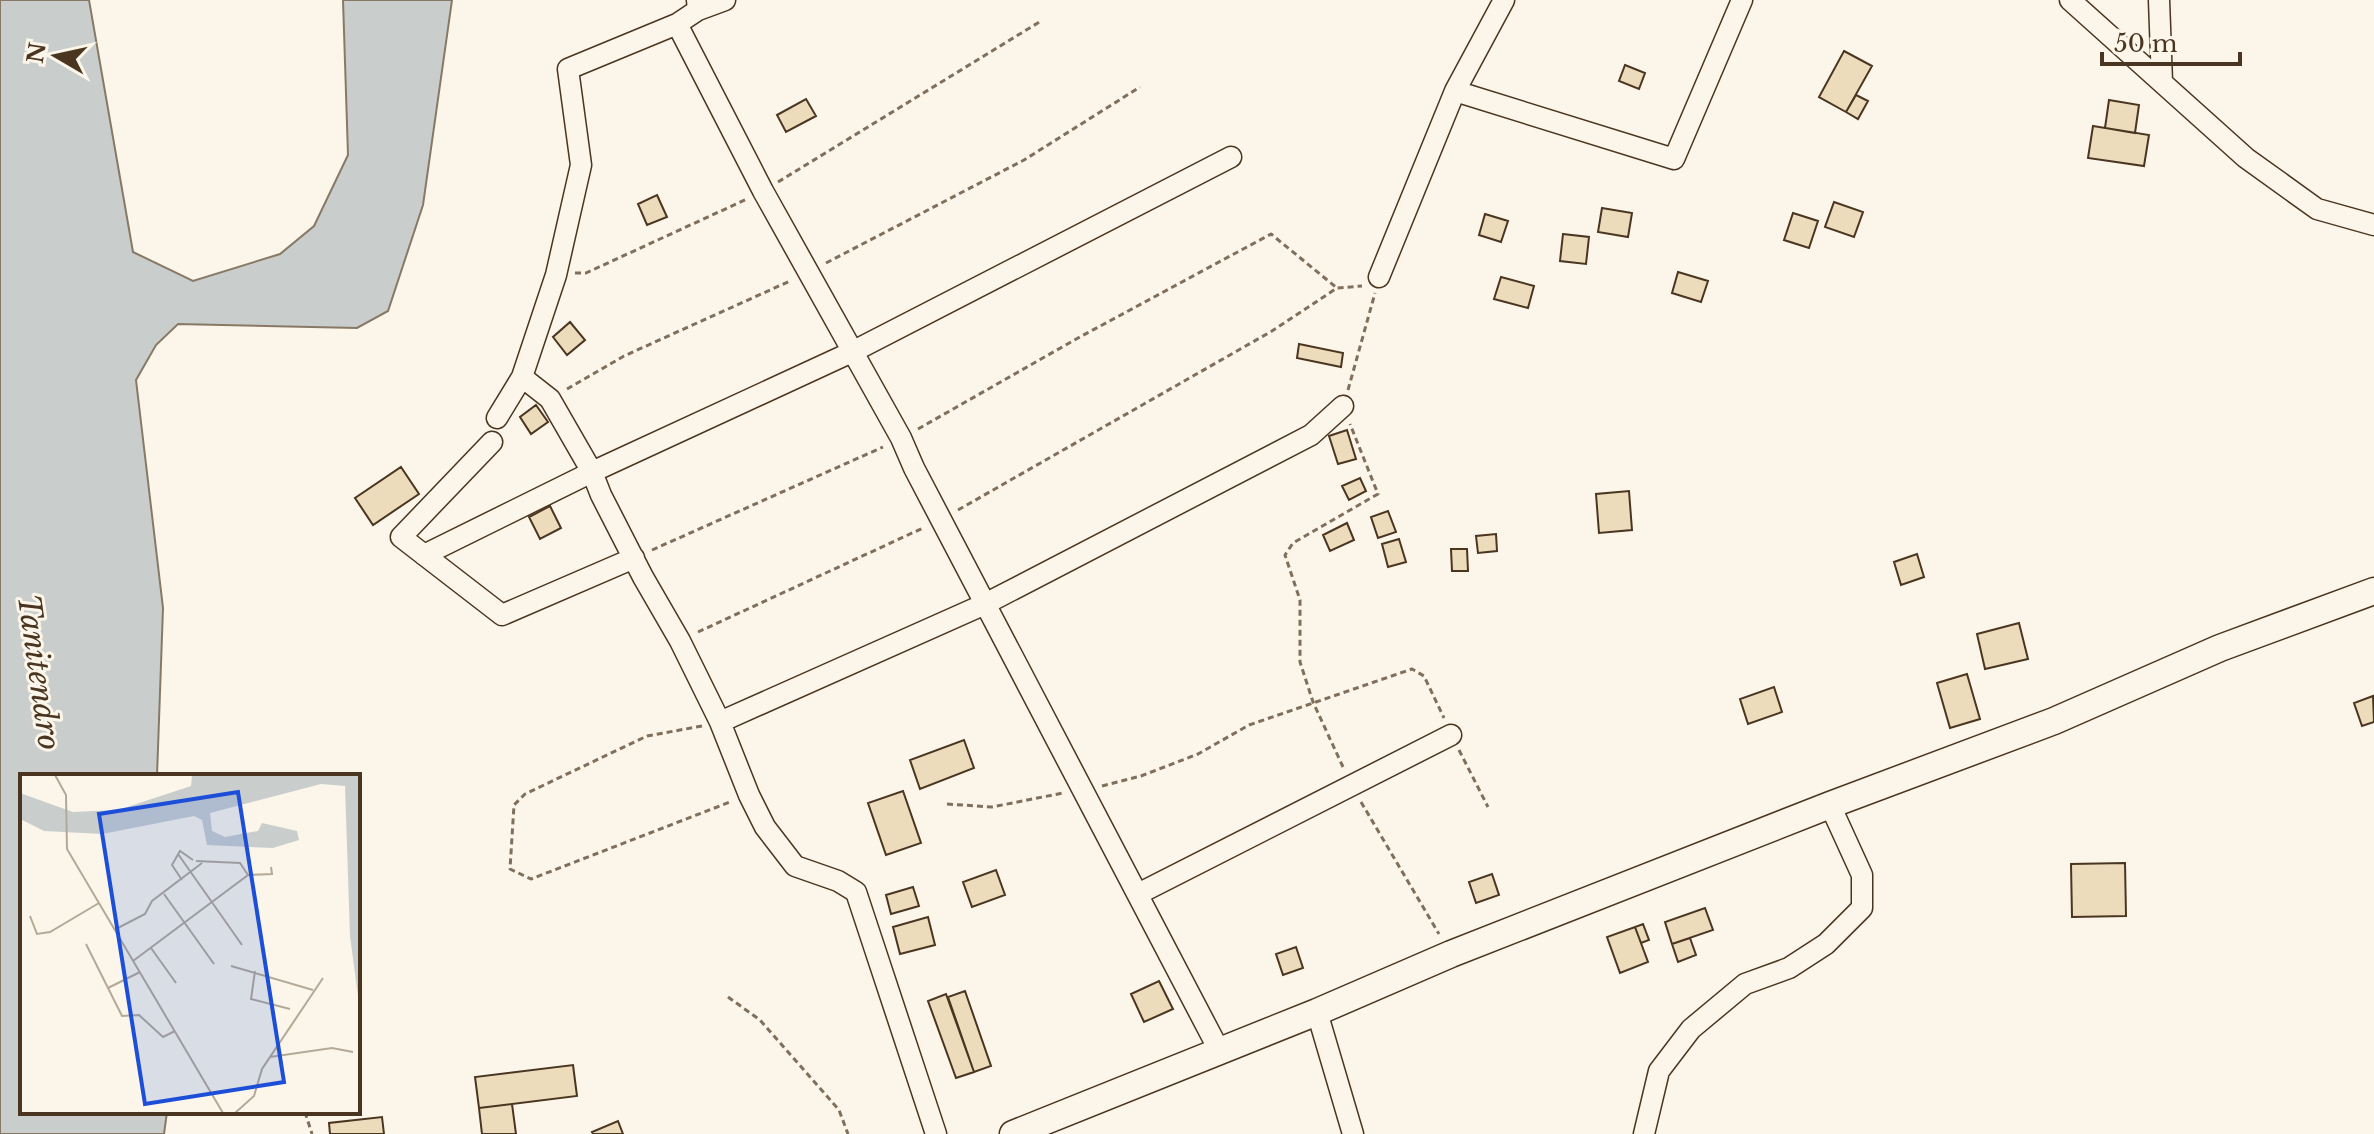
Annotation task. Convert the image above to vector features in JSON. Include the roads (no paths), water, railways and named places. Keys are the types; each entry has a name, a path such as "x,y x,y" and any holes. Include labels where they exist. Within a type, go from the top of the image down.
{"main road":[{"path":"1013,1134 1220,1052 1451,954 2054,721 2220,648 2374,591"}],"street":[{"path":"497,418 522,377 556,275 581,165 568,69 677,24 697,5 725,0"},
{"path":"1378,281 1455,91 1504,0"},
{"path":"1455,91 1674,159 1742,0"},
{"path":"2070,0 2246,158 2317,209 2374,225"},
{"path":"2159,0 2162,82"},
{"path":"677,24 763,191 901,438 1220,1052"},
{"path":"424,555 592,472 854,351 1231,157"},
{"path":"522,377 550,399 592,472 601,495 720,722 765,827 795,866 838,881 856,892 936,1134"},
{"path":"720,722 985,604 1311,435 1343,406"},
{"path":"492,442 401,537 502,615 634,558"},
{"path":"1138,894 1451,735"},
{"path":"1644,1134 1659,1071 1691,1029 1745,984 1789,968 1826,944 1862,908 1862,875 1830,805"},
{"path":"1317,1012 1353,1134"}],"water":[{"name":"Tanitendro","path":"0,0 89,0 133,252 193,281 280,254 314,226 348,155 343,0 452,0 423,205 388,311 357,328 178,324 156,345 136,380 163,608 157,774 20,774 20,1114 167,1114 164,1134 0,1134"}]}
